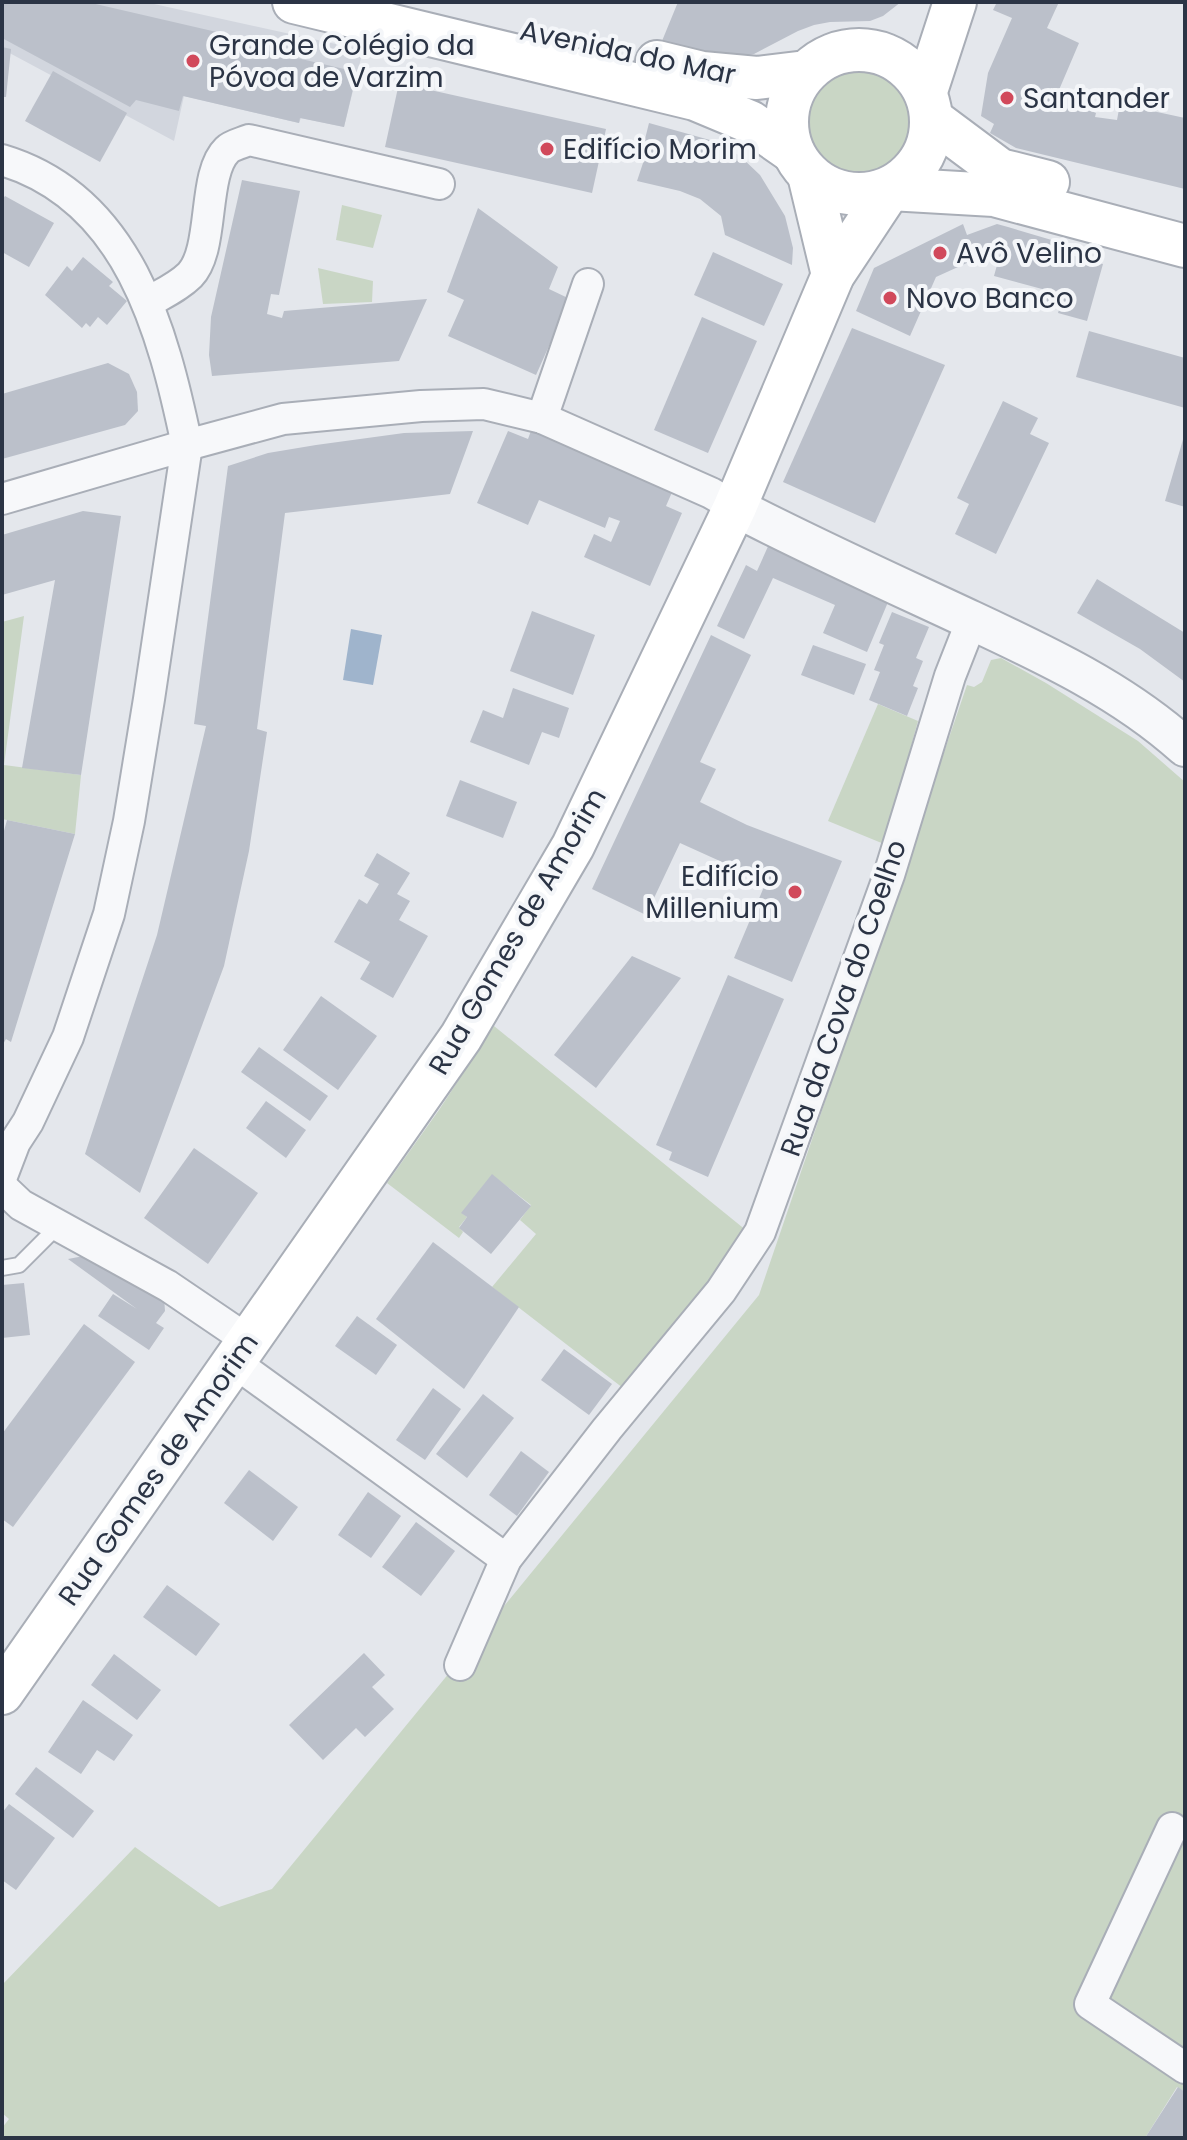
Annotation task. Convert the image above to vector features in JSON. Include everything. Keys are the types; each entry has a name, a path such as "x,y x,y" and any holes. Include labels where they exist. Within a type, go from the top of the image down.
{"main road":[{"name":"Avenida do Mar","path":"294,2 695,99 750,122 801,164"},
{"name":"Avenida do Mar","path":"404,2 702,73 757,78 806,72"},
{"path":"890,189 913,172 928,148 929,106 954,3"},
{"path":"885,53 954,3"},
{"path":"833,275 801,164 786,124 791,96 806,72 829,55 857,49 885,53 909,68 929,106 1000,170 1185,216"},
{"path":"801,164 834,190 862,195 890,189 994,195 1185,246"},
{"name":"Rua Gomes de Amorim","path":"2,1693 477,1010 573,846 735,507 833,275 890,189"}],"street":[{"path":"148,302 168,292 192,273 200,255 218,162 228,148 249,140 439,184"},
{"path":"2,160 28,168 91,213 128,263 148,302 175,390 187,445 139,760 109,914 68,1037 28,1122 15,1142 2,1176"},
{"path":"542,418 588,284"},
{"path":"2,499 283,419 421,406 484,404 542,418 711,493 1030,647 1113,693 1185,747"},
{"name":"Rua da Cova do Coelho","path":"460,1665 506,1559 607,1429 721,1291 760,1232 889,875 950,676 972,620"},
{"path":"2,1187 21,1205 168,1286 241,1351 506,1559"},
{"path":"1172,1828 1090,2004 1185,2068"}],"lane":[{"path":"2,1268 19,1265 58,1226"}],"shaded area":[{"name":"Grande Colégio da Póvoa de Varzim","path":"2,2 145,2 363,50 344,127 301,118 299,123 184,96 174,141 2,49"}],"green space":[{"path":"859,60 882,65 901,77 913,96 918,119 913,142 901,161 882,173 859,178 836,173 817,161 805,142 800,119 805,96 817,77 836,65"},
{"path":"342,205 382,215 373,248 336,240"},
{"path":"318,268 373,281 372,302 323,304"},
{"path":"24,616 4,765 81,775 75,834 2,819 2,622"},
{"path":"1001,658 1138,741 1185,782 1185,2092 1177,2087 1145,2138 2,2138 2,2128 9,2119 2,2113 2,1985 135,1847 219,1907 272,1889 759,1295 967,685 974,687 982,682 991,660"},
{"path":"878,704 918,721 884,844 828,821"},
{"path":"494,1026 747,1231 691,1311 623,1388 492,1287 536,1234 520,1220 531,1205 492,1175 462,1213 467,1217 459,1227 463,1232 459,1238 387,1183"}],"water":[{"path":"351,629 382,635 373,685 343,680"}],"building":[{"name":"Grande Colégio da Póvoa de Varzim","path":"2,2 87,2 221,33 220,40 357,72 344,127 300,118 299,123 183,96 179,111 136,100 130,107 2,38"},
{"path":"678,2 901,2 883,16 870,21 814,25 754,54 726,58 662,41"},
{"path":"997,2 1059,2 1047,28 1079,43 1053,104 1069,109 1072,103 1096,113 1095,117 1117,120 1120,104 1185,118 1185,189 1016,148 990,133 994,124 981,116 988,73 1012,18 993,10"},
{"path":"2,47 11,49 6,97 2,97"},
{"path":"53,71 127,113 100,162 25,121"},
{"path":"399,83 606,129 592,193 385,147"},
{"path":"649,123 717,142 740,156 760,175 785,216 793,248 792,265 725,235 721,216 700,199 637,181 644,160 640,159"},
{"path":"242,180 300,191 279,295 271,294 267,314 282,318 284,311 427,299 399,361 212,376 209,355 211,317"},
{"path":"5,196 54,223 29,267 2,252 2,200"},
{"path":"478,208 558,267 549,289 570,299 536,375 448,336 464,300 447,292"},
{"path":"963,224 967,235 997,224 1008,227 1055,241 1053,250 1103,264 1087,321 1058,313 1060,306 1040,299 1042,289 994,276 1002,247 936,277 910,336 856,311 874,268"},
{"path":"713,252 783,284 764,326 694,295"},
{"path":"83,257 113,282 109,286 127,301 107,325 98,317 90,327 86,323 82,328 45,295 67,266 72,271"},
{"path":"702,317 757,341 708,453 654,430"},
{"path":"852,328 945,365 875,523 783,482"},
{"path":"1089,331 1185,358 1185,408 1076,377"},
{"path":"108,363 129,374 137,392 138,411 125,425 2,459 2,394"},
{"path":"1003,401 1038,418 1030,434 1049,443 996,554 955,534 969,504 957,498"},
{"path":"532,428 673,490 666,506 682,513 650,586 584,557 594,534 611,542 620,521 609,517 605,528 539,500 528,525 477,503 508,431 528,439"},
{"path":"473,431 450,494 285,513 257,729 267,732 249,851 224,966 140,1193 85,1154 157,935 206,726 194,724 228,466 268,453 316,445 404,433"},
{"path":"1185,436 1185,507 1165,501"},
{"path":"83,511 121,516 81,775 22,768 55,580 2,595 2,535"},
{"path":"770,542 891,595 867,652 823,633 835,605 773,578 744,639 717,626 746,565 757,571"},
{"path":"1097,579 1185,633 1185,682 1140,649 1077,613"},
{"path":"532,611 595,635 573,695 510,671"},
{"path":"892,612 929,627 916,658 923,661 913,686 918,688 907,716 869,700 880,672 874,670 884,645 879,643"},
{"path":"711,635 751,655 700,762 716,769 700,802 747,825 842,861 792,982 734,958 766,882 680,843 646,915 592,889"},
{"path":"813,645 866,664 854,695 801,675"},
{"path":"513,688 569,708 559,738 542,732 529,765 470,742 483,710 503,718"},
{"path":"460,780 517,802 503,838 446,816"},
{"path":"7,820 75,834 11,1042 6,1039 2,1046 2,838"},
{"path":"377,853 410,873 397,894 410,901 399,920 428,936 393,998 360,979 370,962 334,942 359,899 367,904 379,884 364,876"},
{"path":"632,956 681,978 596,1088 554,1055"},
{"path":"728,975 784,999 708,1177 669,1160 672,1152 656,1145"},
{"path":"321,996 377,1036 338,1090 283,1050"},
{"path":"259,1047 328,1096 310,1121 241,1072"},
{"path":"266,1101 306,1130 286,1158 246,1128"},
{"path":"194,1148 258,1193 208,1264 144,1218"},
{"path":"492,1174 531,1206 491,1254 459,1228 467,1217 461,1213"},
{"path":"433,1242 519,1307 464,1389 376,1319"},
{"path":"89,1255 164,1296 165,1311 156,1323 164,1328 149,1350 98,1316 113,1294 137,1309 68,1259"},
{"path":"24,1283 30,1335 2,1338 2,1285"},
{"path":"357,1316 397,1345 376,1375 335,1346"},
{"path":"84,1324 135,1362 13,1527 2,1519 2,1434"},
{"path":"564,1349 612,1384 589,1415 541,1380"},
{"path":"433,1388 461,1409 425,1460 396,1440"},
{"path":"483,1394 514,1418 467,1478 436,1454"},
{"path":"521,1451 549,1472 517,1516 489,1495"},
{"path":"249,1470 298,1507 273,1541 224,1503"},
{"path":"368,1492 401,1516 371,1558 338,1535"},
{"path":"416,1522 455,1551 421,1596 382,1567"},
{"path":"167,1585 220,1624 196,1656 143,1617"},
{"path":"364,1653 385,1675 372,1687 394,1709 365,1737 356,1728 323,1760 289,1725"},
{"path":"114,1654 161,1690 137,1720 91,1685"},
{"path":"83,1700 133,1735 114,1761 97,1750 81,1774 48,1752"},
{"path":"36,1767 94,1811 73,1838 15,1794"},
{"path":"9,1804 55,1838 16,1890 2,1880 2,1813"},
{"path":"1178,2087 1185,2092 1185,2138 1145,2138"}],"place":[{"name":"Grande Colégio da Póvoa de Varzim","path":"193,61"},
{"name":"Santander","path":"1007,98"},
{"name":"Edifício Morim","path":"547,149"},
{"name":"Avô Velino","path":"940,253"},
{"name":"Novo Banco","path":"890,298"},
{"name":"Edifício Millenium","path":"795,892"}]}
